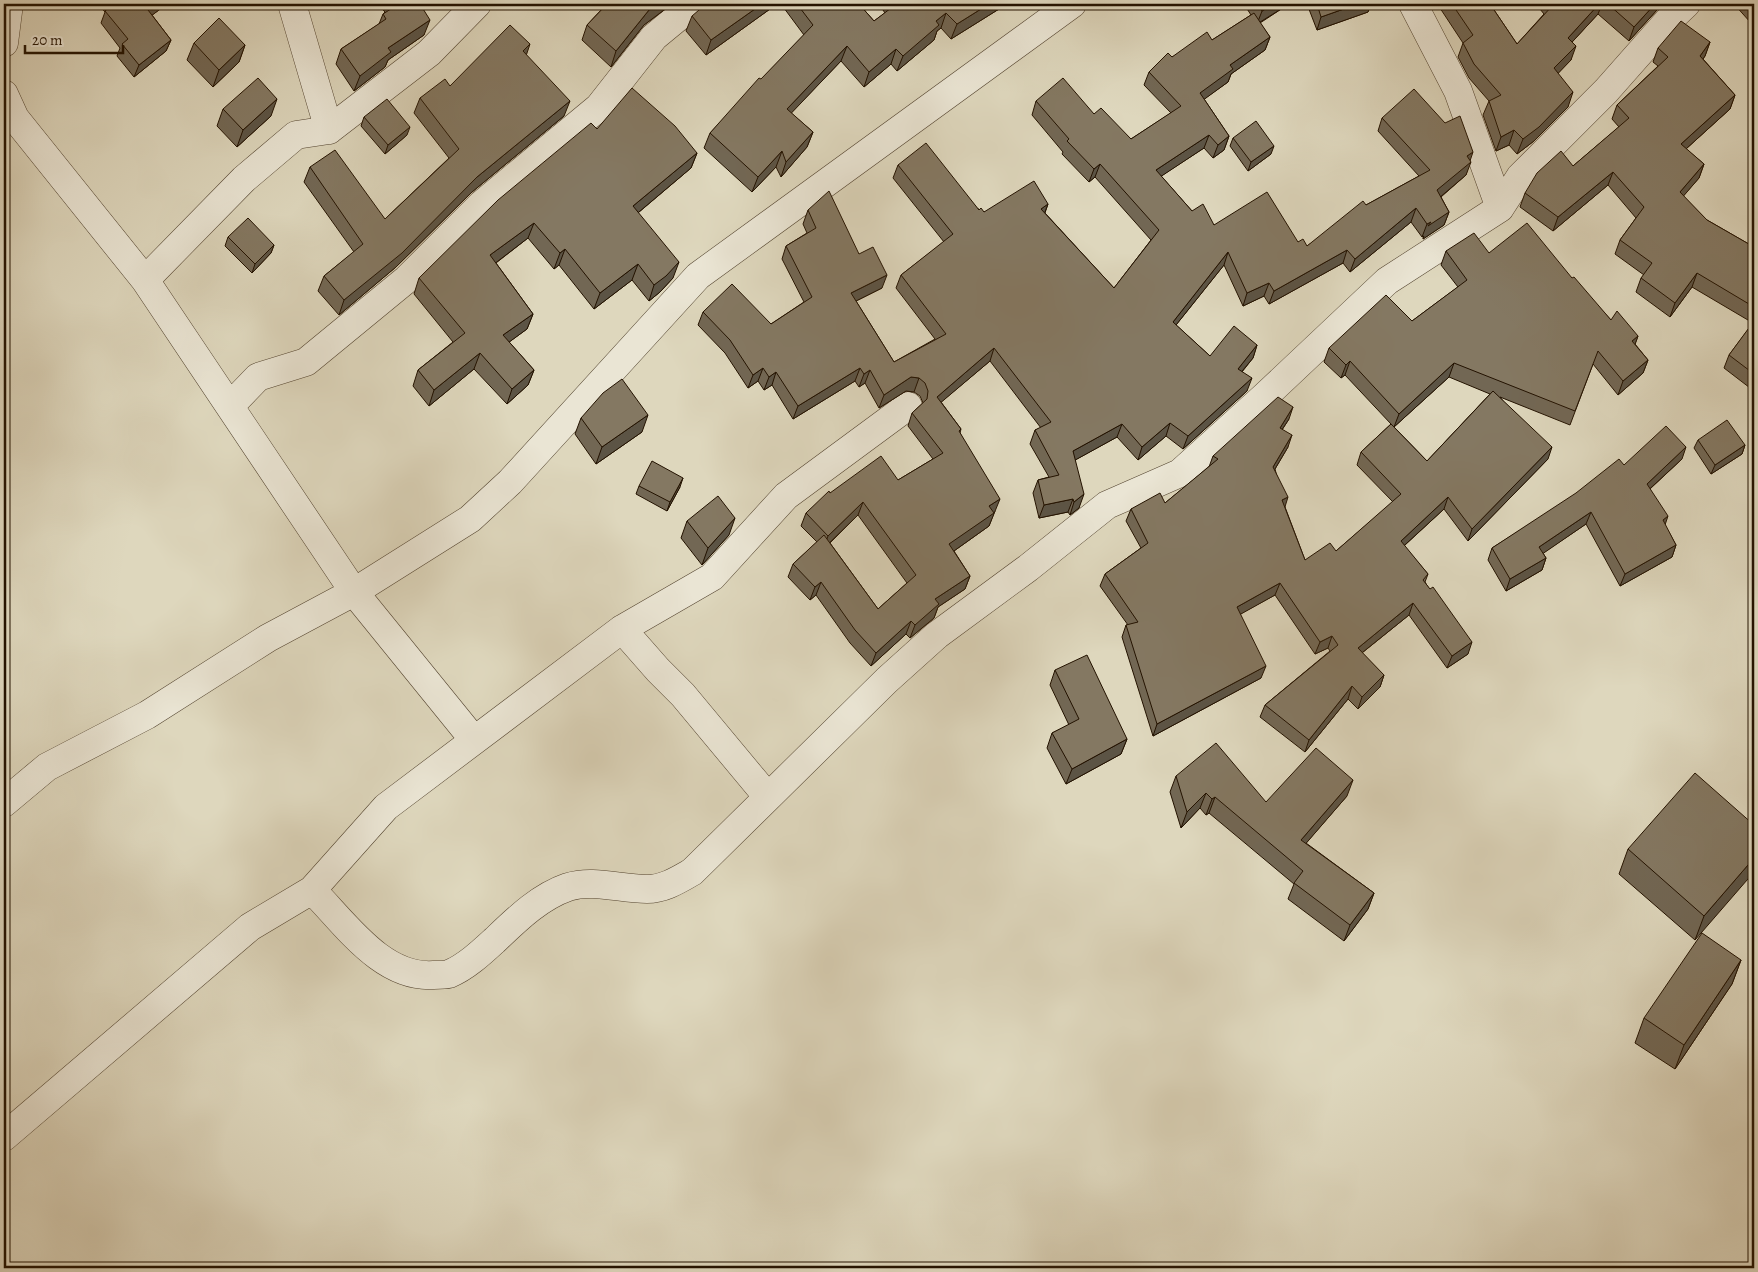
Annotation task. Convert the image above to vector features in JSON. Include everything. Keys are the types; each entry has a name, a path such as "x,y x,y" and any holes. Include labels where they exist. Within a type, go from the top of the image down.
{"street":[{"path":"4,43 9,4"},
{"path":"292,4 329,130"},
{"path":"145,280 244,179 296,135 329,130 429,53 477,4"},
{"path":"230,406 258,377 306,362 407,279 482,204 599,107 654,37 694,4"},
{"path":"4,803 47,767 147,714 268,638 354,592 470,518 510,482 698,276 1072,4"},
{"path":"1413,4 1458,91 1500,208"},
{"path":"312,890 369,949 396,969 420,976 448,974 479,954 516,920 552,893 570,886 596,884 648,889 670,884 692,872 728,838 767,796 937,635 1028,568 1107,505 1180,472 1264,397 1386,281 1500,208 1520,177 1606,91 1667,22 1686,4"},
{"path":"4,94 15,118 145,280 354,592 474,740"},
{"path":"4,1137 250,928 312,890 386,807 622,629 712,577 786,496 908,406"},
{"path":"622,629 683,695 767,796"}],"building":[{"path":"111,4 156,4 148,10 171,40 139,65 122,44 128,39 105,11"},
{"path":"396,4 420,4 430,20 388,48 391,52 360,76 341,49 386,19 383,14"},
{"path":"607,4 657,4 649,10 616,51 587,25"},
{"path":"706,4 762,4 711,40 692,16"},
{"path":"797,4 859,4 874,21 894,4 989,4 957,24 946,13 936,21 939,25 903,56 896,49 869,72 847,46 787,109 813,132 786,162 782,151 758,177 710,133 759,78 761,79 813,25"},
{"path":"1257,4 1274,4 1262,11"},
{"path":"1317,4 1358,4 1321,17"},
{"path":"1452,4 1490,4 1517,44 1552,4 1599,4 1568,38 1576,46 1554,68 1573,92 1539,127 1523,139 1514,130 1501,137 1489,101 1501,95 1474,64 1463,43 1473,35"},
{"path":"1608,4 1655,4 1634,27"},
{"path":"1254,13 1270,37 1230,65 1233,69 1200,93 1229,136 1218,145 1209,135 1156,170 1192,211 1203,204 1214,225 1267,192 1298,242 1303,239 1307,246 1363,201 1366,205 1430,170 1382,118 1414,89 1445,123 1460,116 1473,152 1467,156 1471,162 1437,190 1449,212 1428,226 1431,222 1427,224 1416,208 1355,259 1347,250 1274,291 1269,283 1247,293 1228,252 1173,322 1210,356 1234,326 1257,345 1238,369 1252,378 1188,436 1170,423 1142,447 1122,424 1073,451 1084,494 1074,502 1073,499 1044,505 1038,480 1059,475 1035,430 1051,422 994,348 937,397 961,429 959,431 1000,499 989,506 994,513 949,544 970,576 935,599 939,604 915,625 911,621 876,653 855,630 821,582 815,587 793,564 824,535 878,609 916,575 863,502 828,536 806,513 829,491 830,493 881,456 898,480 943,453 912,413 927,399 928,391 925,383 919,378 911,377 884,395 870,370 864,374 860,368 798,406 776,372 769,377 763,368 753,375 730,340 703,312 732,284 771,324 812,297 786,246 816,228 808,210 829,191 859,254 873,247 887,275 851,293 894,362 946,334 901,275 953,234 898,165 926,143 979,210 981,208 984,212 1034,181 1048,204 1041,209 1114,288 1159,230 1100,164 1094,169 1067,141 1069,139 1036,101 1063,78 1094,114 1101,108 1131,139 1181,106 1149,72 1168,53 1172,57 1207,32 1212,40"},
{"path":"219,18 245,45 219,70 194,43"},
{"path":"1681,21 1710,42 1700,56 1735,95 1681,144 1704,164 1680,192 1707,220 1754,247 1754,307 1697,273 1675,303 1641,278 1652,263 1620,240 1644,207 1613,172 1558,217 1525,193 1537,173 1561,151 1573,166 1629,118 1617,105 1668,57 1658,48"},
{"path":"510,25 530,44 523,51 570,101 477,177 402,253 344,300 324,276 363,244 310,167 335,150 385,219 459,149 420,98 445,79 450,86"},
{"path":"258,78 277,99 243,130 223,109"},
{"path":"632,88 675,126 697,153 633,206 679,262 666,276 654,285 638,264 600,293 565,249 560,253 534,223 490,255 533,314 503,335 534,370 512,389 480,353 434,390 418,370 465,333 419,278 498,200 591,123 597,129"},
{"path":"387,99 410,127 388,145 364,117"},
{"path":"1256,121 1274,146 1251,162 1233,138"},
{"path":"248,218 274,245 255,264 228,237"},
{"path":"1527,223 1572,278 1574,277 1611,320 1617,311 1638,336 1632,341 1648,360 1623,381 1598,351 1575,411 1454,363 1399,414 1350,361 1346,365 1329,348 1386,295 1412,321 1467,280 1446,251 1474,233 1489,253"},
{"path":"1754,321 1754,374 1729,355"},
{"path":"622,379 648,415 602,447 581,418 603,393"},
{"path":"1493,391 1552,447 1472,529 1448,497 1401,541 1428,574 1423,580 1430,589 1433,587 1472,642 1452,656 1413,603 1358,648 1384,675 1362,697 1352,686 1309,740 1265,705 1338,645 1332,636 1320,642 1280,583 1237,607 1266,666 1157,724 1126,625 1138,622 1105,574 1148,543 1131,509 1160,493 1165,503 1218,459 1213,456 1278,397 1293,407 1280,428 1292,435 1273,467 1288,497 1282,500 1305,560 1330,543 1336,551 1401,494 1361,452 1391,424 1427,461"},
{"path":"1727,420 1745,445 1715,465 1698,440"},
{"path":"1666,426 1686,447 1647,484 1668,516 1663,520 1676,545 1625,574 1591,512 1539,547 1546,558 1510,579 1492,548 1576,493 1619,459 1624,465"},
{"path":"652,461 683,478 670,502 639,486"},
{"path":"718,496 735,518 708,548 687,521"},
{"path":"1087,655 1127,739 1072,769 1052,733 1079,719 1055,670"},
{"path":"1216,743 1266,802 1316,748 1353,780 1301,840 1374,893 1350,925 1294,883 1303,871 1215,797 1212,799 1206,793 1187,812 1176,776"},
{"path":"1695,773 1754,825 1754,858 1704,916 1628,849"},
{"path":"1702,933 1741,960 1684,1045 1644,1018"}]}
